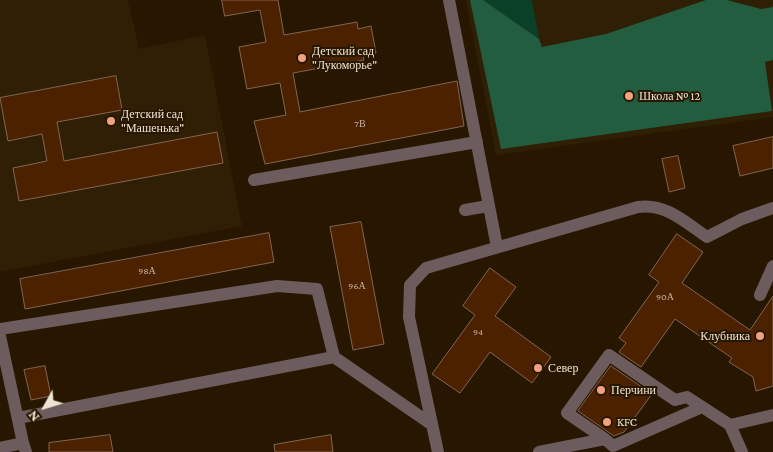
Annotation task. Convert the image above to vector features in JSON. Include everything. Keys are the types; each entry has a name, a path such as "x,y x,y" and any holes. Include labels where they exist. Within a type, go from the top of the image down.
{"lane":[{"path":"449,0 497,247"},
{"path":"254,180 477,142"},
{"path":"438,452 409,316 410,285 426,268 652,205 666,210 707,237 742,219 773,208"},
{"path":"465,210 488,206"},
{"path":"760,295 773,266"},
{"path":"0,329 276,286 317,289 334,357 431,424"},
{"path":"0,336 25,448 0,448"},
{"path":"702,407 613,446 567,413 609,355 675,400 687,397 730,425 742,452"},
{"path":"18,418 334,357"},
{"path":"730,425 773,415"},
{"path":"539,452 605,439"}],"shaded area":[{"name":"Детский сад \"Машенька\"","path":"0,0 128,0 139,49 205,35 242,226 0,272"},
{"name":"Школа № 12","path":"466,0 773,0 773,117 496,155"}],"green space":[{"name":"Школа № 12","path":"470,0 483,0 539,39 542,47 606,34 706,0 727,0 761,9 773,7 773,60 765,62 772,111 501,149"},
{"path":"483,0 532,0 539,39"}],"building":[{"path":"222,0 278,0 284,35 357,22 358,29 371,26 376,53 363,56 364,60 293,73 300,112 457,81 464,126 265,164 254,121 286,115 280,83 247,89 239,47 266,42 260,10 225,16"},
{"path":"116,76 122,110 57,122 64,161 217,132 223,163 19,201 13,168 47,161 42,134 8,141 0,98"},
{"path":"773,137 773,168 740,176 733,146"},
{"path":"678,156 685,188 669,192 662,159"},
{"path":"361,222 384,344 353,350 330,227"},
{"path":"269,233 274,262 25,309 20,279"},
{"path":"677,234 703,252 682,283 750,330 773,296 773,386 756,391 753,377 729,362 732,358 675,319 641,367 619,352 626,343 619,338 659,282 649,275"},
{"path":"490,268 516,287 495,316 551,357 532,383 490,352 460,393 432,374 475,315 463,306"},
{"path":"45,366 51,396 31,400 24,370"},
{"path":"611,366 652,394 624,432 614,436 578,411"},
{"path":"110,435 113,452 49,452 49,443"},
{"path":"331,435 333,452 275,452 274,445"}],"place":[{"name":"Детский сад \"Лукоморье\"","path":"302,58"},
{"name":"Школа № 12","path":"629,96"},
{"name":"Детский сад \"Машенька\"","path":"111,121"},
{"name":"Клубника","path":"760,336"},
{"name":"Север","path":"538,368"},
{"name":"Перчини","path":"601,390"},
{"name":"KFC","path":"607,422"}]}
